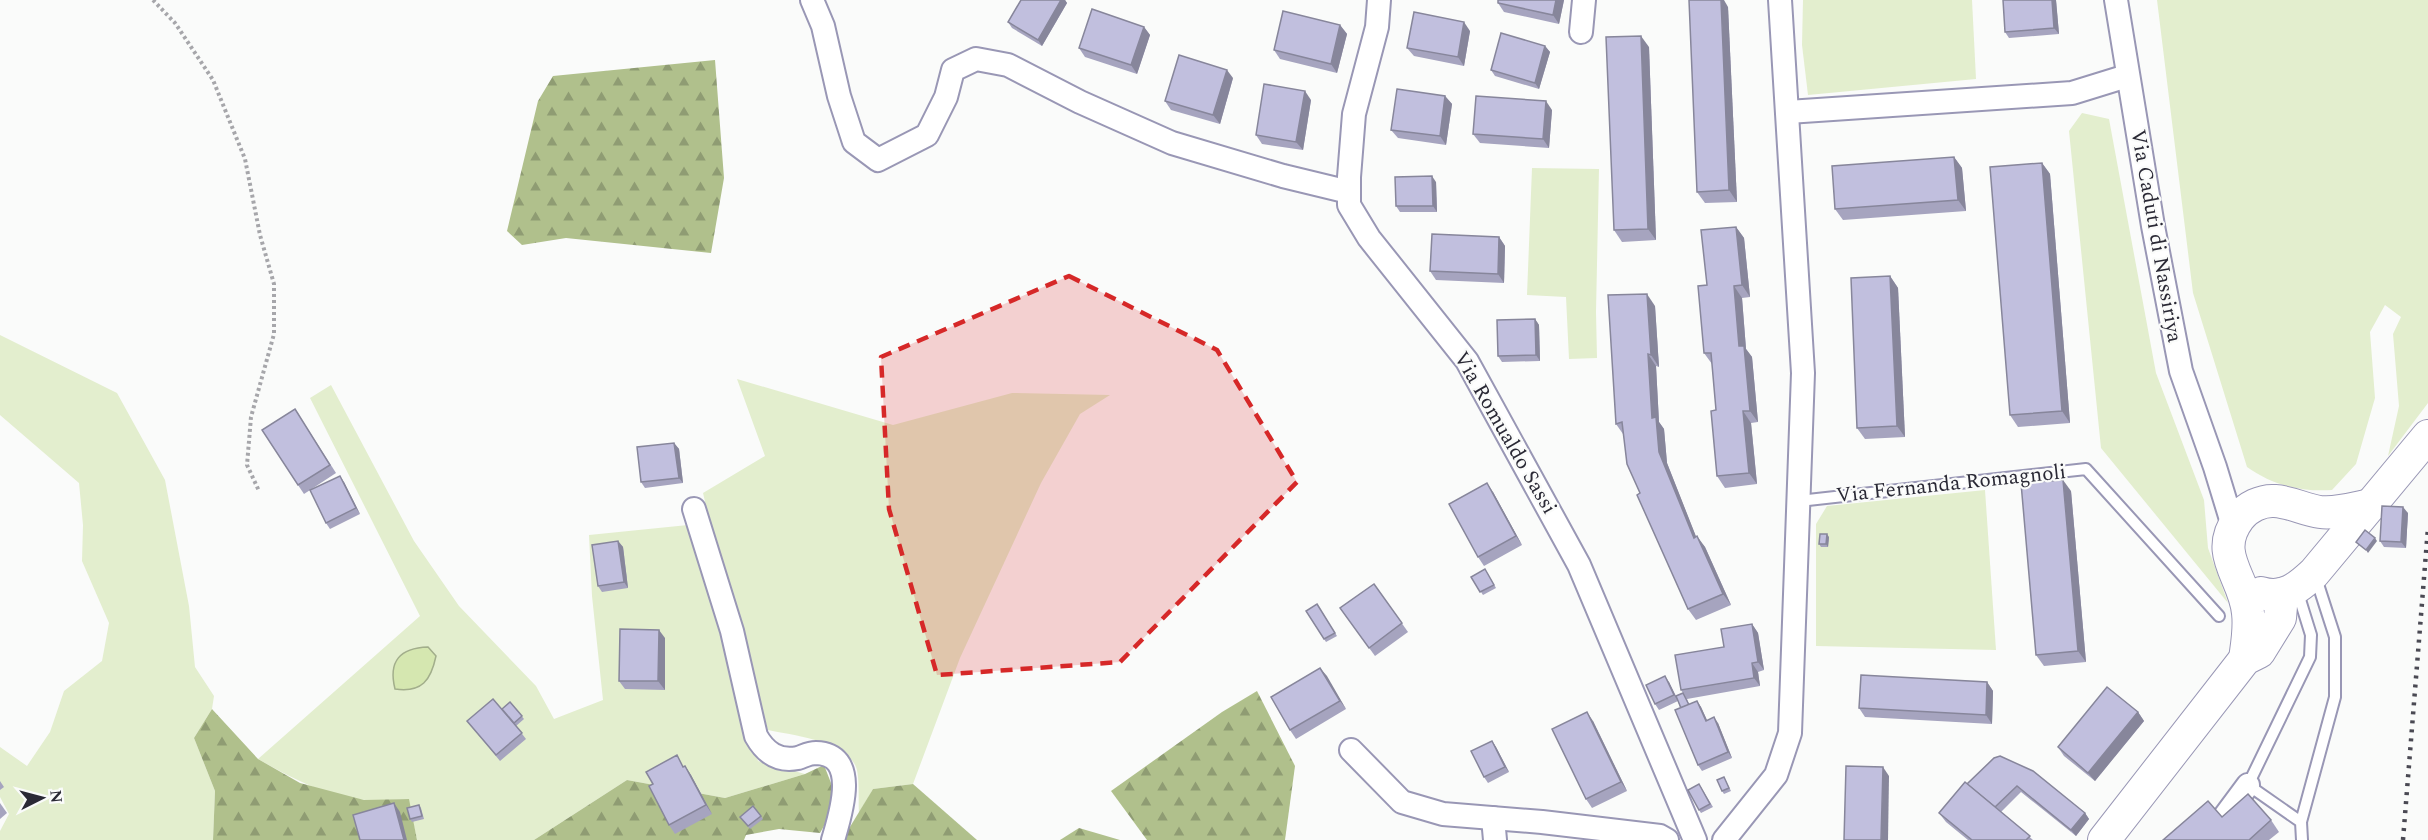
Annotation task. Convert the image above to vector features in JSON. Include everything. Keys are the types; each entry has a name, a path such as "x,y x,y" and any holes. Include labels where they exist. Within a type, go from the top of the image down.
{"main road":[{"path":"2371,505 2322,513 2275,501 2257,504 2243,513 2233,526 2228,540 2228,554 2232,568 2240,580 2252,590 2267,594 2303,581 2371,505 2428,436"},
{"path":"2104,840 2245,659 2259,652 2303,581 2321,545 2317,528 2307,514 2292,504"},
{"path":"2240,580 2248,612 2245,659"}],"street":[{"path":"812,0 823,26 839,96 854,142 878,160 927,135 946,97 953,70 976,59 1008,65 1080,102 1172,143 1282,176 1349,192"},
{"name":"Via Romualdo Sassi","path":"1380,0 1377,27 1354,114 1349,205 1369,238 1467,361 1579,566 1695,840"},
{"path":"1581,32 1584,0"},
{"path":"1724,840 1776,775 1790,733 1803,373 1780,0"},
{"name":"Via Caduti di Nassiriya","path":"2116,0 2153,226 2181,371 2215,466 2233,526"},
{"path":"1788,112 2072,93 2127,76"},
{"name":"Via Caduti di Nassiriya","path":"2215,466 2257,504"},
{"path":"694,509 732,632 756,736 761,746 779,758 789,759 819,753 828,756 842,770 843,808 833,840"},
{"path":"1351,750 1402,802 1494,829 1648,835 1660,836 1666,840"},
{"path":"2222,820 2248,785"}],"lane":[{"name":"Via Fernanda Romagnoli","path":"1799,501 2086,470 2219,616"},
{"path":"2301,822 2248,785 2310,657 2311,635 2303,581"},
{"path":"2302,840 2301,822 2335,697 2335,637 2303,581"}],"path":[{"path":"153,0 175,23 213,80 245,159 260,235 274,284 274,334 250,426 247,465 259,491"}],"highlighted area":[{"path":"1069,276 1217,350 1297,482 1120,662 937,675 889,509 881,357"}],"shaded area":[{"path":"1803,0 1972,0 1976,79 1808,95 1802,45"},
{"path":"2157,0 2428,0 2428,403 2388,456 2399,406 2393,334 2401,317 2385,305 2370,332 2375,398 2356,464 2332,490 2309,490 2287,486 2247,467 2193,293"},
{"path":"2082,113 2109,119 2156,373 2204,500 2208,548 2228,603 2101,448 2069,131"},
{"path":"1532,168 1599,169 1597,358 1569,359 1566,297 1527,295"},
{"path":"0,335 117,393 165,480 189,606 195,667 214,696 212,709 194,738 215,791 213,840 0,840 0,831 9,814 0,797 0,747 27,766 50,732 64,691 102,661 109,623 82,561 83,525 79,483 0,415"},
{"path":"737,379 893,425 1012,393 1110,395 1080,414 1041,483 960,658 913,784 873,789 859,813 857,771 850,758 830,745 768,730 722,574 703,493 765,456"},
{"path":"331,385 414,541 459,606 536,686 554,719 603,700 592,596 589,535 688,525 724,637 758,761 805,774 725,798 627,780 534,840 417,840 408,799 366,800 338,795 296,779 258,759 420,616 310,398"},
{"path":"1985,490 1996,650 1816,646 1816,524 1827,506"},
{"path":"428,647 436,656 428,678 419,687 395,689 393,671 398,658 410,650"}],"green space":[{"path":"715,60 724,178 711,253 566,238 522,245 507,231 538,101 553,76"},
{"path":"1257,691 1295,766 1285,840 1147,840 1111,791 1222,712"},
{"path":"212,709 258,759 300,783 364,800 409,799 417,840 213,840 215,791 194,738"},
{"path":"824,765 838,801 820,833 779,829 746,835 744,840 534,840 627,780 725,798 805,774"},
{"path":"913,784 977,840 842,840 873,789"},
{"path":"1079,828 1120,840 1060,840"}],"building":[{"path":"1021,0 1061,0 1038,40 1008,22"},
{"path":"1498,0 1556,0 1553,15 1498,3"},
{"path":"1689,0 1721,0 1729,190 1697,192"},
{"path":"2003,0 2052,0 2054,28 2005,32"},
{"path":"1092,9 1144,27 1131,65 1079,48"},
{"path":"1283,11 1340,25 1331,64 1274,50"},
{"path":"1414,12 1464,22 1458,57 1407,48"},
{"path":"1501,33 1545,46 1535,83 1491,70"},
{"path":"1641,36 1648,229 1614,230 1606,37"},
{"path":"1179,55 1227,70 1213,115 1165,101"},
{"path":"1264,84 1305,91 1296,142 1256,135"},
{"path":"1397,89 1445,96 1440,136 1391,130"},
{"path":"1476,96 1546,101 1543,139 1473,134"},
{"path":"1954,157 1958,200 1835,209 1832,166"},
{"path":"2042,163 2062,411 2010,415 1990,167"},
{"path":"1432,176 1433,206 1396,206 1395,177"},
{"path":"1736,227 1742,285 1734,286 1739,346 1744,346 1750,411 1743,411 1749,473 1717,476 1711,411 1716,410 1711,353 1704,353 1698,286 1707,285 1701,230"},
{"path":"1432,234 1499,237 1498,274 1430,271"},
{"path":"1890,276 1897,426 1857,428 1851,278"},
{"path":"1647,294 1652,418 1656,417 1659,452 1694,538 1697,536 1723,594 1688,609 1637,495 1640,493 1627,464 1622,422 1616,424 1608,295"},
{"path":"1535,319 1536,355 1498,356 1497,320"},
{"path":"295,409 330,465 298,485 262,430"},
{"path":"674,443 679,478 641,482 637,447"},
{"path":"340,476 356,508 326,523 310,490"},
{"path":"2063,480 2078,651 2036,655 2021,483"},
{"path":"1487,483 1516,536 1478,557 1449,504"},
{"path":"2382,506 2403,507 2401,542 2380,541"},
{"path":"2365,530 2375,538 2366,550 2356,542"},
{"path":"1820,534 1827,534 1826,544 1819,544"},
{"path":"618,541 624,582 598,586 592,545"},
{"path":"1485,569 1494,585 1480,592 1471,577"},
{"path":"1374,584 1402,623 1369,648 1340,608"},
{"path":"1317,604 1335,633 1324,639 1306,611"},
{"path":"1752,624 1758,662 1752,663 1754,678 1681,690 1675,655 1724,647 1721,629"},
{"path":"620,629 659,630 658,681 619,681"},
{"path":"1320,668 1340,701 1290,730 1271,697"},
{"path":"1861,675 1987,682 1986,715 1859,708"},
{"path":"1665,676 1674,695 1655,704 1646,685"},
{"path":"2107,687 2138,712 2088,773 2058,747"},
{"path":"1683,693 1689,705 1681,708 1676,696"},
{"path":"493,699 522,733 496,755 467,721"},
{"path":"1697,701 1706,721 1714,717 1728,752 1698,765 1675,710"},
{"path":"510,702 522,716 514,723 502,709"},
{"path":"1587,712 1621,782 1586,799 1552,729"},
{"path":"1492,741 1505,767 1484,777 1471,751"},
{"path":"677,755 706,805 669,825 649,786 653,784 646,772"},
{"path":"2000,756 2033,771 2085,813 2071,830 2017,786 1995,807 1967,784 1994,758"},
{"path":"1846,766 1883,767 1881,840 1844,840"},
{"path":"1724,777 1729,788 1722,791 1717,780"},
{"path":"1965,782 2030,836 2026,840 1972,840 1939,813"},
{"path":"1699,784 1710,804 1699,810 1688,790"},
{"path":"2248,794 2271,820 2249,840 2163,840 2208,801 2222,817"},
{"path":"394,803 404,840 360,840 353,815"},
{"path":"419,805 422,816 410,819 407,808"},
{"path":"753,806 761,816 748,826 740,817"}],"railway":[{"path":"2403,840 2428,528"}]}
